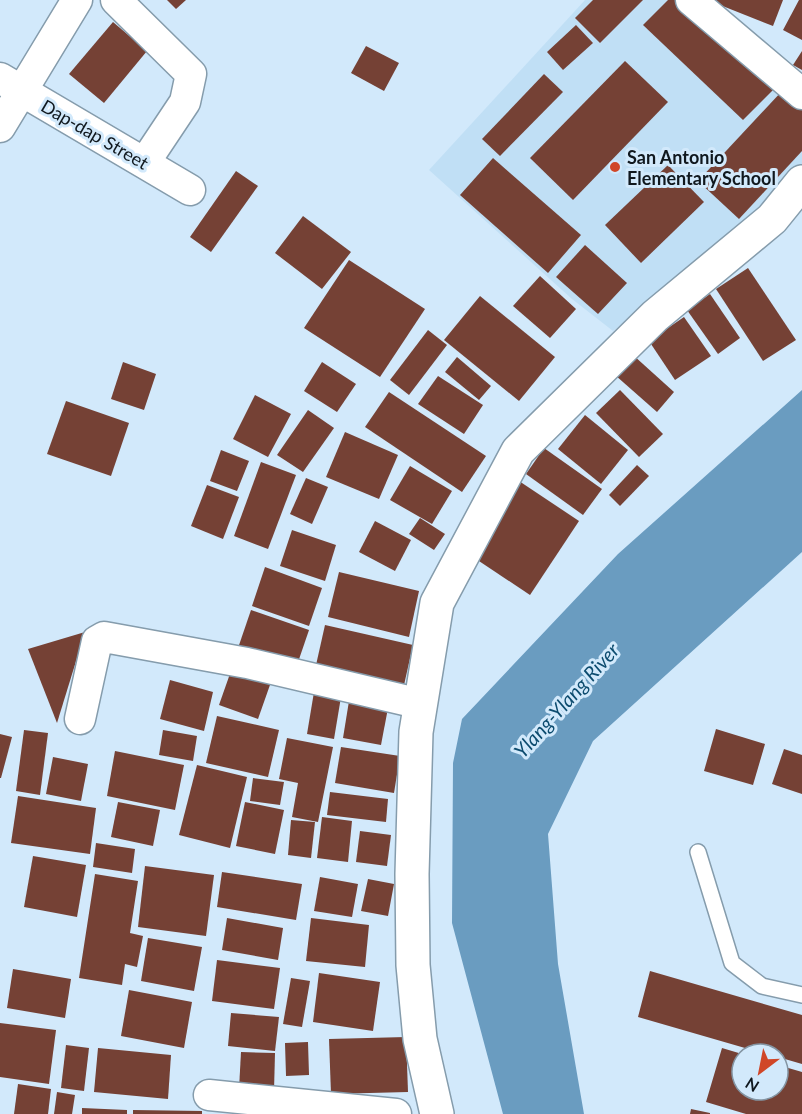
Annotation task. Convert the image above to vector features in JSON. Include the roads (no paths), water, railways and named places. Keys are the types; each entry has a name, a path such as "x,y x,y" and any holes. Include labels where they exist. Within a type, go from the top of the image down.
{"street":[{"path":"0,127 10,85 77,0"},
{"path":"116,0 191,74 184,102 145,162"},
{"path":"691,0 802,94"},
{"name":"Dap-dap Street","path":"10,85 190,190"},
{"path":"437,1114 420,1039 413,965 412,874 416,732 437,603 518,452 655,316 772,219 802,182"},
{"path":"80,719 97,641 104,637 247,663 421,704"},
{"path":"209,1095 396,1114"}],"lane":[{"path":"698,852 732,963 762,986 802,995"}],"water":[{"name":"Ylang-Ylang River","path":"802,390 802,552 593,741 548,834 558,964 584,1114 503,1114 452,923 453,763 462,719 618,554"}],"place":[{"name":"San Antonio Elementary School","path":"615,167"}]}
